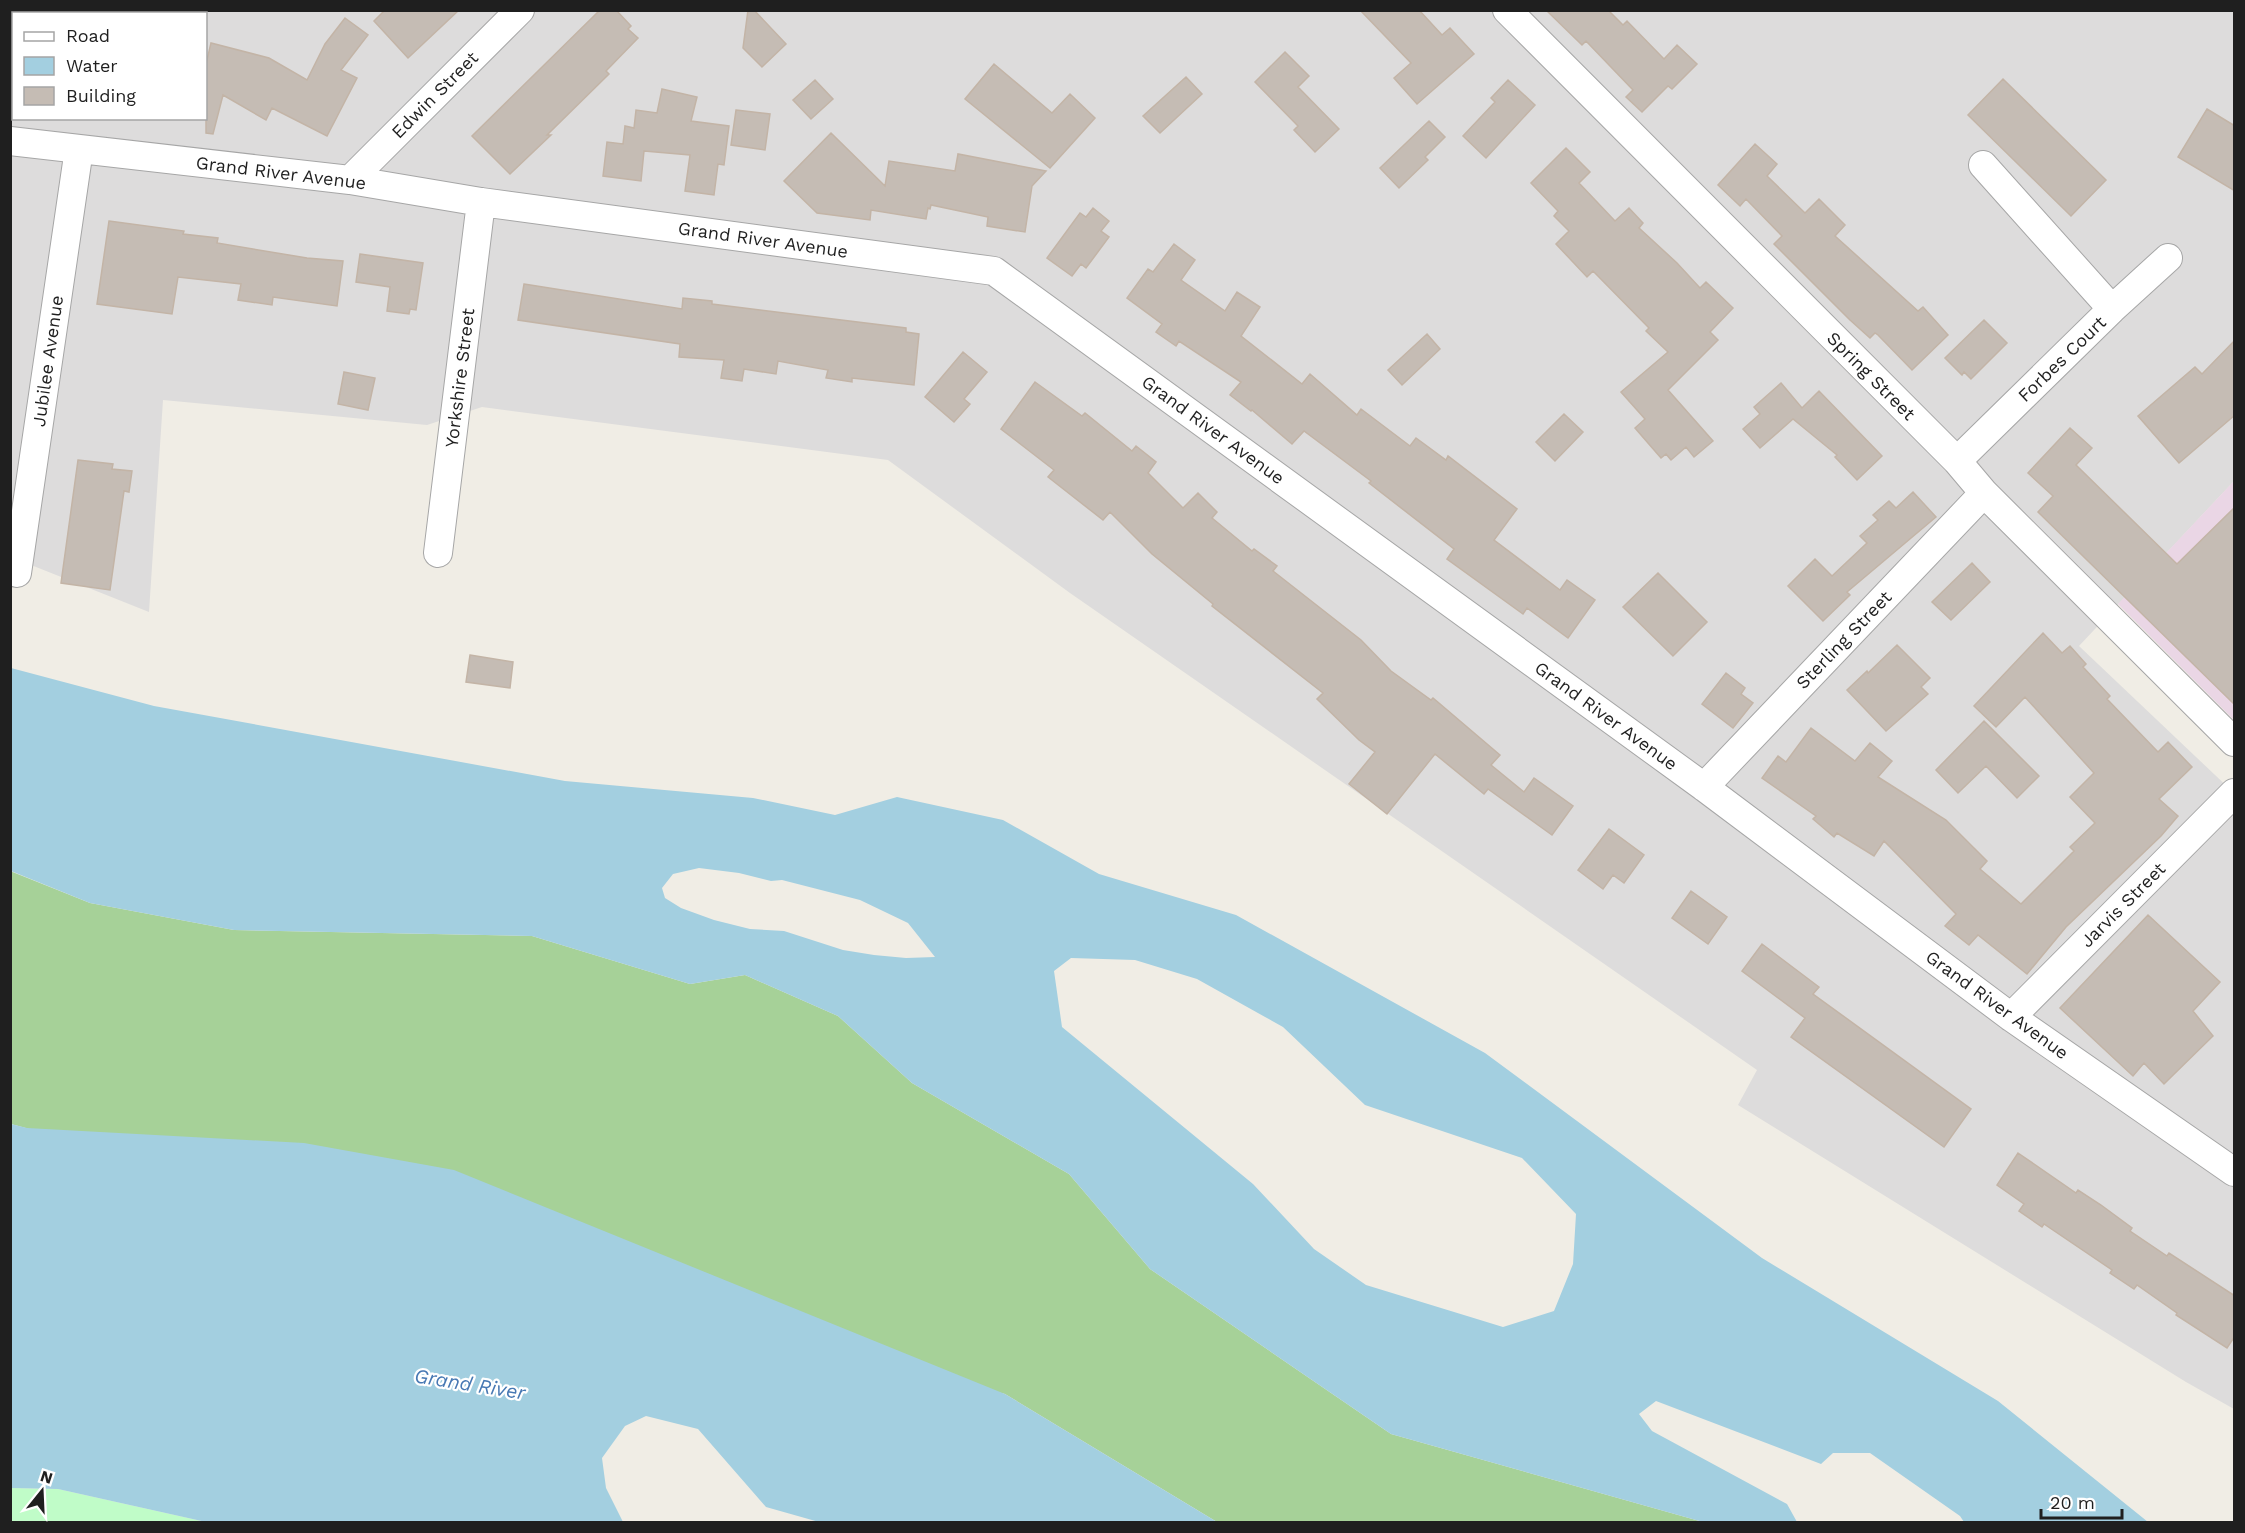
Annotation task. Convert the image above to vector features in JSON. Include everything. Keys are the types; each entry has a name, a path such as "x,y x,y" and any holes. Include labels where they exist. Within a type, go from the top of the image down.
{"street":[{"name":"Edwin Street","path":"350,180 520,10"},
{"name":"Spring Street","path":"1507,10 1957,461 1984,494 2235,742"},
{"name":"Grand River Avenue","path":"10,141 350,180 482,202 994,271 1704,787 2011,1017 2235,1172"},
{"name":"Jubilee Avenue","path":"17,573 79,149"},
{"path":"1983,165 2112,309"},
{"name":"Yorkshire Street","path":"438,554 482,202"},
{"name":"Forbes Court","path":"1957,461 2112,309 2168,258"},
{"name":"Sterling Street","path":"1704,787 1984,494"},
{"name":"Jarvis Street","path":"2011,1017 2235,793"}],"shaded area":[{"path":"10,11 2234,11 2234,481 2079,646 2234,793 2234,1409 2186,1382 1738,1105 1757,1070 1070,593 888,460 482,407 427,425 163,400 149,612 11,557"},
{"path":"2234,481 2234,720 2118,604"}],"green space":[{"path":"10,871 90,903 234,930 532,936 690,984 745,975 838,1016 912,1083 1069,1174 1150,1269 1391,1434 1703,1522 1217,1522 1005,1394 11,1124"},
{"path":"11,1488 58,1489 206,1522 11,1522"}],"water":[{"path":"11,668 154,706 565,781 753,798 835,815 897,797 1003,820 1099,874 1236,915 1485,1053 1762,1258 1998,1401 2148,1522 1964,1522 1960,1516 1870,1453 1833,1453 1821,1464 1656,1401 1639,1414 1652,1431 1787,1504 1797,1522 1703,1522 1391,1434 1150,1269 1069,1174 912,1083 838,1016 745,975 690,984 532,936 234,930 90,903 11,871","holes":["699,868 739,873 771,881 782,880 860,900 908,923 935,957 906,958 843,950 784,931 750,929 714,920 681,908 665,898 662,888 673,874","1071,958 1135,960 1197,979 1283,1027 1365,1105 1522,1158 1576,1214 1573,1264 1554,1311 1503,1327 1366,1285 1314,1249 1253,1184 1062,1027 1054,971"]},
{"name":"Grand River","path":"11,1124 27,1128 304,1143 454,1170 1005,1394 1217,1522 819,1522 766,1507 698,1429 646,1416 625,1426 602,1458 606,1488 623,1522 206,1522 58,1489 11,1488"}],"building":[{"path":"385,10 459,10 408,58 374,21"},
{"path":"600,10 616,10 631,26 628,29 638,38 606,71 609,74 510,174 472,136"},
{"path":"748,10 754,10 786,44 762,67 743,48"},
{"path":"1360,10 1419,10 1442,35 1450,28 1474,54 1417,104 1394,78 1411,63"},
{"path":"1546,10 1608,10 1623,25 1627,21 1664,59 1677,45 1697,64 1672,89 1668,86 1642,112 1626,97 1633,90 1586,41 1582,45"},
{"path":"345,18 368,35 341,70 357,78 327,136 272,108 266,120 223,95 213,134 206,133 207,60 211,43 269,58 307,80 325,44"},
{"path":"1285,52 1309,76 1298,87 1339,129 1315,152 1294,130 1298,126 1255,82"},
{"path":"994,64 1052,113 1070,94 1095,118 1050,168 965,99"},
{"path":"1186,77 1202,94 1160,133 1143,116"},
{"path":"2003,79 2106,180 2071,216 1968,115"},
{"path":"815,80 833,99 811,119 793,100"},
{"path":"1508,80 1535,105 1486,158 1463,136 1495,102 1491,98"},
{"path":"662,89 697,97 691,121 729,126 724,165 718,164 714,195 685,191 690,155 644,151 641,181 603,176 607,142 623,144 625,126 634,128 636,110 657,113"},
{"path":"2207,109 2235,126 2235,191 2178,157"},
{"path":"736,110 770,114 765,150 731,145"},
{"path":"1429,121 1445,137 1425,157 1428,160 1399,188 1380,168"},
{"path":"831,133 885,186 889,161 955,171 958,154 1046,171 1032,186 1025,232 987,226 988,217 931,205 930,209 928,208 926,219 871,210 870,220 817,213 784,181"},
{"path":"1755,144 1777,164 1767,176 1805,213 1819,199 1845,225 1835,236 1918,311 1923,307 1948,335 1912,370 1878,335 1875,333 1870,338 1850,320 1774,244 1782,236 1746,199 1740,206 1718,185"},
{"path":"1566,148 1590,172 1579,183 1615,221 1629,208 1643,223 1639,228 1700,288 1706,282 1733,308 1710,332 1718,340 1668,390 1713,441 1694,457 1686,447 1671,460 1666,454 1661,458 1635,428 1645,419 1621,392 1668,352 1646,331 1649,328 1593,271 1587,277 1556,244 1569,231 1554,216 1558,211 1531,183"},
{"path":"1093,208 1109,221 1101,231 1109,237 1086,268 1081,264 1072,276 1047,258 1080,213 1086,217"},
{"path":"109,221 184,231 183,234 218,238 217,243 307,258 343,261 337,306 273,297 272,305 238,300 241,284 178,277 172,314 97,304"},
{"path":"1174,244 1195,260 1181,280 1225,311 1237,292 1260,307 1241,336 1302,384 1310,374 1357,415 1361,409 1410,446 1416,438 1446,460 1448,456 1517,509 1494,540 1560,590 1567,580 1595,600 1568,638 1527,608 1523,614 1447,559 1454,549 1369,483 1371,481 1304,431 1292,444 1252,410 1230,395 1241,382 1179,341 1176,346 1156,332 1162,324 1127,298 1148,269 1153,272"},
{"path":"360,254 423,263 416,310 410,309 409,314 387,311 390,287 356,282"},
{"path":"524,284 682,309 683,298 712,301 712,304 906,328 906,332 919,334 914,385 852,378 852,382 826,378 828,370 778,361 776,374 744,369 742,381 721,378 724,360 679,357 680,344 518,320"},
{"path":"1984,320 2007,343 1971,379 1964,372 1962,375 1945,358"},
{"path":"1427,334 1440,349 1402,385 1388,370"},
{"path":"2235,340 2235,415 2179,463 2138,416 2195,367 2202,374"},
{"path":"963,352 987,372 964,399 970,404 954,422 925,397"},
{"path":"344,372 375,378 368,410 338,404"},
{"path":"1035,382 1082,416 1085,413 1132,451 1136,446 1156,462 1148,473 1183,508 1198,493 1217,512 1212,518 1252,551 1254,549 1277,566 1273,571 1361,640 1391,671 1431,700 1433,698 1500,755 1491,765 1524,792 1534,778 1573,806 1552,835 1488,789 1484,794 1435,754 1387,814 1349,784 1375,752 1359,740 1317,699 1323,693 1212,606 1213,604 1152,554 1110,512 1103,520 1048,477 1054,470 1001,429"},
{"path":"1781,383 1802,408 1819,391 1882,456 1857,480 1835,457 1837,455 1793,419 1760,448 1743,429 1760,414 1754,407"},
{"path":"1564,414 1583,432 1555,461 1536,442"},
{"path":"2070,428 2092,448 2076,465 2177,564 2235,507 2235,705 2038,512 2053,496 2028,473"},
{"path":"78,460 113,464 112,469 132,471 129,492 124,491 110,590 61,583"},
{"path":"1913,492 1936,517 1847,592 1850,595 1823,621 1788,586 1815,559 1832,576 1867,543 1860,536 1878,520 1873,515 1889,501 1896,508"},
{"path":"1972,563 1990,582 1951,620 1932,602"},
{"path":"1658,573 1707,622 1673,656 1623,607"},
{"path":"2043,633 2062,653 2070,646 2086,664 2083,667 2110,696 2107,699 2158,752 2168,742 2192,767 2159,799 2178,816 2161,836 2066,927 2027,974 1978,935 1969,945 1945,926 1956,914 1884,841 1874,856 1837,833 1834,837 1813,819 1816,816 1762,778 1778,756 1786,762 1811,728 1855,761 1870,743 1892,761 1878,777 1946,820 1987,861 1980,869 2021,904 2074,851 2070,847 2095,823 2070,797 2094,773 2025,697 1996,727 1974,706"},
{"path":"1897,645 1930,678 1921,687 1928,694 1886,731 1847,690"},
{"path":"470,655 513,662 510,688 466,682"},
{"path":"1726,673 1745,688 1741,694 1753,703 1733,728 1702,704"},
{"path":"1984,721 2039,776 2017,798 1986,766 1958,793 1936,770"},
{"path":"1609,829 1644,855 1624,883 1613,875 1603,889 1578,870"},
{"path":"1691,891 1727,917 1708,944 1672,918"},
{"path":"2148,915 2220,982 2193,1011 2213,1036 2164,1084 2144,1063 2133,1076 2060,1008"},
{"path":"1762,944 1819,987 1813,994 1971,1109 1944,1147 1791,1037 1805,1018 1742,971"},
{"path":"2018,1153 2076,1193 2078,1190 2101,1205 2132,1228 2130,1231 2167,1256 2169,1253 2235,1296 2235,1336 2227,1348 2176,1315 2177,1313 2137,1285 2134,1289 2110,1273 2112,1270 2044,1224 2042,1227 2019,1211 2024,1204 1997,1185"}]}
